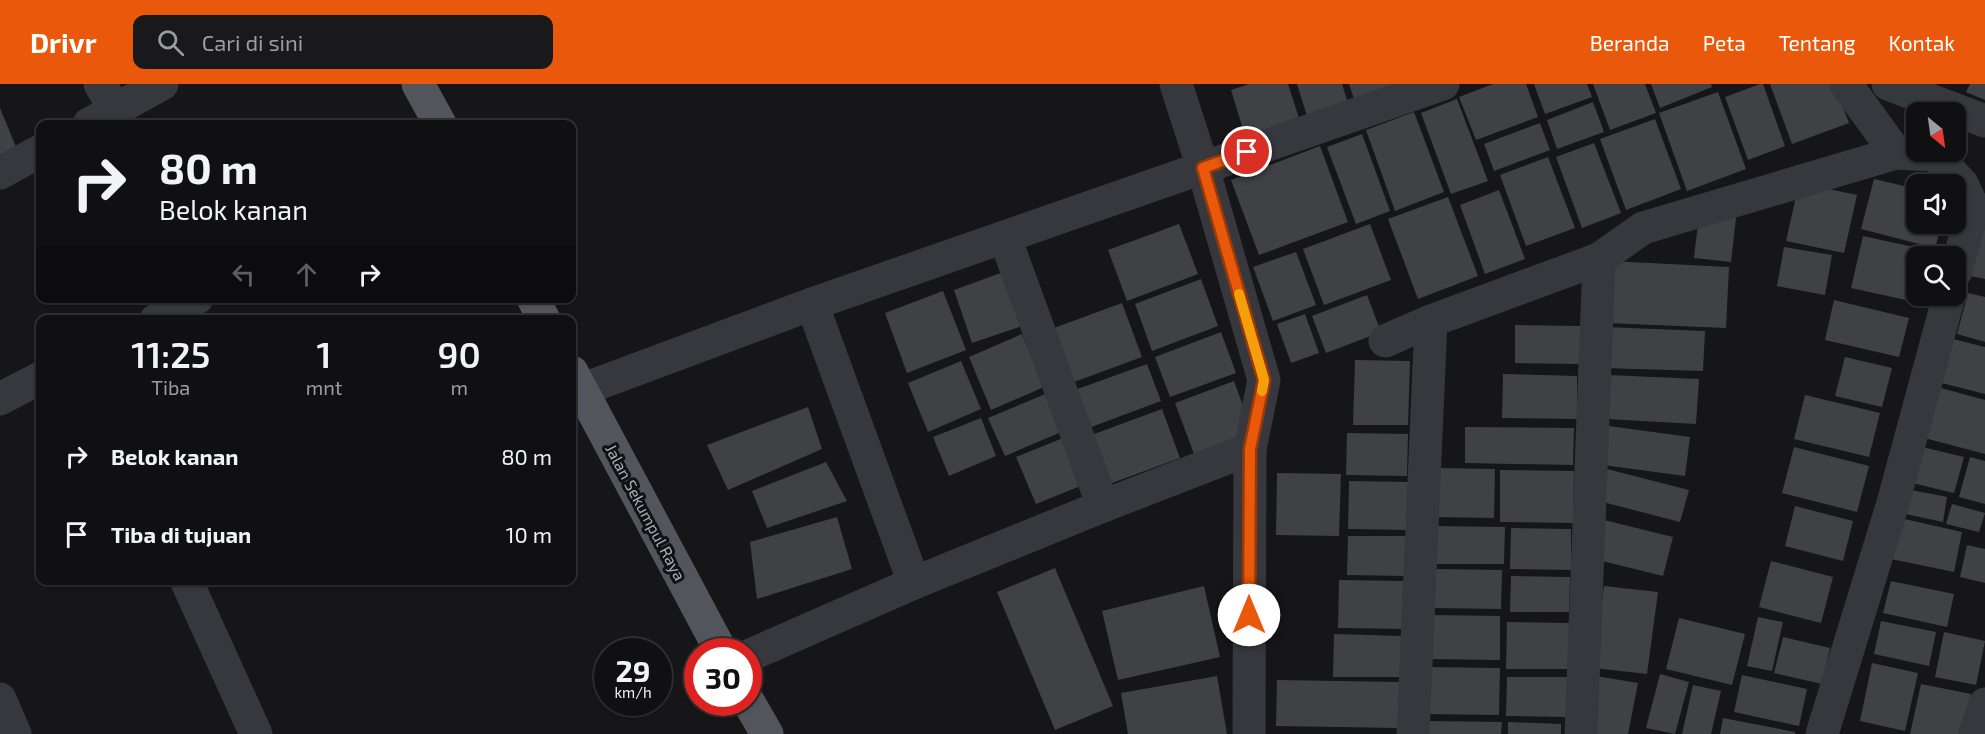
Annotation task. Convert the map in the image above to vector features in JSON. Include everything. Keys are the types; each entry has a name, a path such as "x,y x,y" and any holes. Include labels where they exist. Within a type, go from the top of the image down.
{"main road":[{"path":"418,84 439,120"},
{"name":"Jalan Sekumpul Raya","path":"576,381 714,638"},
{"path":"757,716 767,734"}],"street":[{"path":"102,106 162,84"},
{"path":"1176,84 1203,168 1264,380 1250,449 1249,734"},
{"path":"576,381 813,304 1443,84"},
{"path":"1846,84 1896,153"},
{"path":"1888,84 1985,120"},
{"path":"0,173 36,153"},
{"path":"1385,340 1599,259 1643,228 1896,153 1935,155 1962,184 1971,203 1969,224 1963,246"},
{"path":"1005,238 1103,506"},
{"path":"1581,734 1599,259"},
{"path":"165,315 188,303"},
{"path":"813,304 914,583"},
{"path":"1822,734 1893,503 1946,306"},
{"path":"1413,734 1431,321"},
{"path":"0,399 36,380"},
{"path":"762,650 914,583 1250,449"},
{"path":"188,585 256,734"},
{"path":"0,699 15,734"},
{"path":"1975,734 1985,704"}],"building":[{"path":"1249,84 1288,84 1300,121 1246,139 1231,90"},
{"path":"1297,84 1342,84 1349,106 1308,119"},
{"path":"1349,84 1401,84 1354,99"},
{"path":"1493,84 1526,84 1538,117 1476,140 1459,97"},
{"path":"1534,84 1587,84 1592,97 1545,114"},
{"path":"1593,84 1645,84 1656,113 1610,130"},
{"path":"1651,84 1711,84 1712,87 1660,108"},
{"path":"1763,84 1785,146 1748,160 1725,97"},
{"path":"1770,84 1834,84 1849,123 1792,144"},
{"path":"1970,84 1985,84 1985,100 1966,92"},
{"path":"1718,92 1746,169 1687,191 1659,113"},
{"path":"1457,99 1488,181 1451,194 1421,113"},
{"path":"1593,102 1604,132 1557,149 1547,120"},
{"path":"0,108 16,147 0,155"},
{"path":"1414,112 1444,192 1395,211 1366,130"},
{"path":"1655,119 1681,189 1626,210 1600,139"},
{"path":"1540,123 1550,150 1494,171 1484,144"},
{"path":"1362,134 1390,211 1356,224 1327,147"},
{"path":"1594,143 1621,213 1582,228 1556,157"},
{"path":"1320,146 1348,222 1259,255 1231,180"},
{"path":"1548,157 1575,228 1526,246 1500,175"},
{"path":"1874,179 1906,186 1906,234 1939,234 1936,246 1927,246 1861,229"},
{"path":"1799,183 1857,195 1844,253 1786,241"},
{"path":"1499,190 1525,259 1485,274 1460,205"},
{"path":"1448,197 1478,276 1418,299 1388,219"},
{"path":"1699,215 1736,218 1731,262 1694,258"},
{"path":"1985,216 1985,279 1966,275"},
{"path":"1179,224 1198,274 1127,301 1108,250"},
{"path":"1370,224 1391,280 1324,305 1303,249"},
{"path":"1863,236 1909,246 1906,246 1906,300 1851,288"},
{"path":"1784,247 1832,255 1825,295 1777,286"},
{"path":"1296,252 1316,305 1273,321 1253,267"},
{"path":"1610,261 1729,267 1726,328 1607,323"},
{"path":"1009,270 1028,324 972,343 954,290"},
{"path":"1201,279 1218,326 1152,351 1135,304"},
{"path":"943,291 966,350 907,373 885,313"},
{"path":"1968,293 1985,297 1985,342 1957,334"},
{"path":"1367,295 1381,332 1326,353 1312,316"},
{"path":"1834,300 1909,318 1899,357 1825,340"},
{"path":"1122,303 1142,357 1074,382 1054,328"},
{"path":"1305,314 1319,353 1291,363 1277,324"},
{"path":"1515,325 1581,326 1580,364 1515,363"},
{"path":"1605,327 1705,331 1703,371 1604,368"},
{"path":"1221,332 1236,373 1170,397 1155,357"},
{"path":"1022,334 1044,387 991,410 969,357"},
{"path":"1941,336 1985,347 1985,394 1930,380"},
{"path":"1845,357 1892,368 1882,407 1835,396"},
{"path":"1355,360 1410,361 1408,425 1353,425"},
{"path":"961,361 981,409 928,432 908,383"},
{"path":"1147,364 1161,401 1086,429 1072,391"},
{"path":"1503,374 1577,376 1577,419 1502,418"},
{"path":"1609,375 1699,379 1696,424 1606,419"},
{"path":"1234,381 1253,433 1194,454 1175,403"},
{"path":"1930,385 1985,400 1985,454 1917,436"},
{"path":"1050,392 1066,430 1005,456 988,418"},
{"path":"1805,395 1880,413 1869,457 1794,439"},
{"path":"808,407 822,449 728,490 707,445"},
{"path":"1162,409 1180,458 1104,486 1086,437"},
{"path":"981,418 996,456 949,476 933,437"},
{"path":"1609,426 1690,437 1685,476 1603,465"},
{"path":"1465,427 1574,428 1573,465 1465,463"},
{"path":"1347,433 1408,434 1407,476 1346,475"},
{"path":"1063,438 1083,485 1036,504 1016,457"},
{"path":"1914,445 1964,457 1954,493 1904,481"},
{"path":"1794,447 1869,466 1857,512 1782,493"},
{"path":"1970,457 1985,461 1985,504 1959,497"},
{"path":"826,462 847,501 767,528 752,491"},
{"path":"1437,468 1495,469 1494,518 1436,517"},
{"path":"1603,468 1689,490 1680,522 1595,500"},
{"path":"1500,470 1574,471 1573,523 1500,522"},
{"path":"1277,473 1341,474 1339,536 1276,535"},
{"path":"1349,481 1410,482 1409,530 1348,529"},
{"path":"1901,488 1947,497 1943,522 1896,512"},
{"path":"1952,504 1985,513 1979,532 1946,524"},
{"path":"1795,506 1853,521 1843,561 1785,546"},
{"path":"837,517 852,569 757,599 750,542"},
{"path":"1900,518 1962,532 1954,572 1891,559"},
{"path":"1600,519 1673,537 1663,576 1590,558"},
{"path":"1434,526 1505,527 1504,564 1433,564"},
{"path":"1511,528 1571,529 1571,570 1510,569"},
{"path":"1348,536 1407,536 1406,576 1347,575"},
{"path":"1967,545 1985,549 1985,583 1960,577"},
{"path":"1771,561 1833,577 1821,623 1759,607"},
{"path":"1055,568 1113,706 1055,730 997,592"},
{"path":"1434,569 1502,570 1501,609 1433,608"},
{"path":"1511,576 1570,577 1569,612 1510,612"},
{"path":"1339,580 1407,581 1407,629 1338,628"},
{"path":"1891,581 1954,594 1947,627 1883,613"},
{"path":"1204,586 1220,657 1118,680 1102,611"},
{"path":"1604,586 1658,592 1647,674 1594,668"},
{"path":"1427,615 1500,616 1500,660 1427,659"},
{"path":"1758,617 1783,622 1772,671 1747,666"},
{"path":"1679,618 1745,634 1732,685 1666,669"},
{"path":"1881,621 1936,632 1929,666 1874,654"},
{"path":"1507,622 1572,623 1571,669 1506,669"},
{"path":"1944,632 1985,641 1976,685 1935,677"},
{"path":"1334,634 1403,636 1402,677 1333,677"},
{"path":"1783,637 1830,648 1822,684 1774,673"},
{"path":"1872,663 1918,673 1905,731 1860,721"},
{"path":"1426,667 1500,668 1499,715 1426,714"},
{"path":"1660,674 1689,682 1675,734 1646,728"},
{"path":"1742,675 1807,689 1799,726 1734,712"},
{"path":"1217,676 1227,734 1128,734 1121,693"},
{"path":"1596,676 1638,683 1628,734 1584,734"},
{"path":"1507,677 1568,677 1567,717 1506,716"},
{"path":"1277,680 1401,682 1399,728 1276,726"},
{"path":"1921,684 1971,694 1963,734 1910,734"},
{"path":"1693,685 1721,691 1711,734 1682,734"},
{"path":"1723,718 1795,732 1795,734 1720,734"},
{"path":"1425,721 1502,722 1501,734 1425,734"},
{"path":"1508,722 1561,724 1561,734 1508,734"}],"slow traffic":[{"path":"1239,294 1264,380 1262,391"}],"route":[{"path":"1247,152 1203,168 1264,380 1250,449 1249,615"}]}
